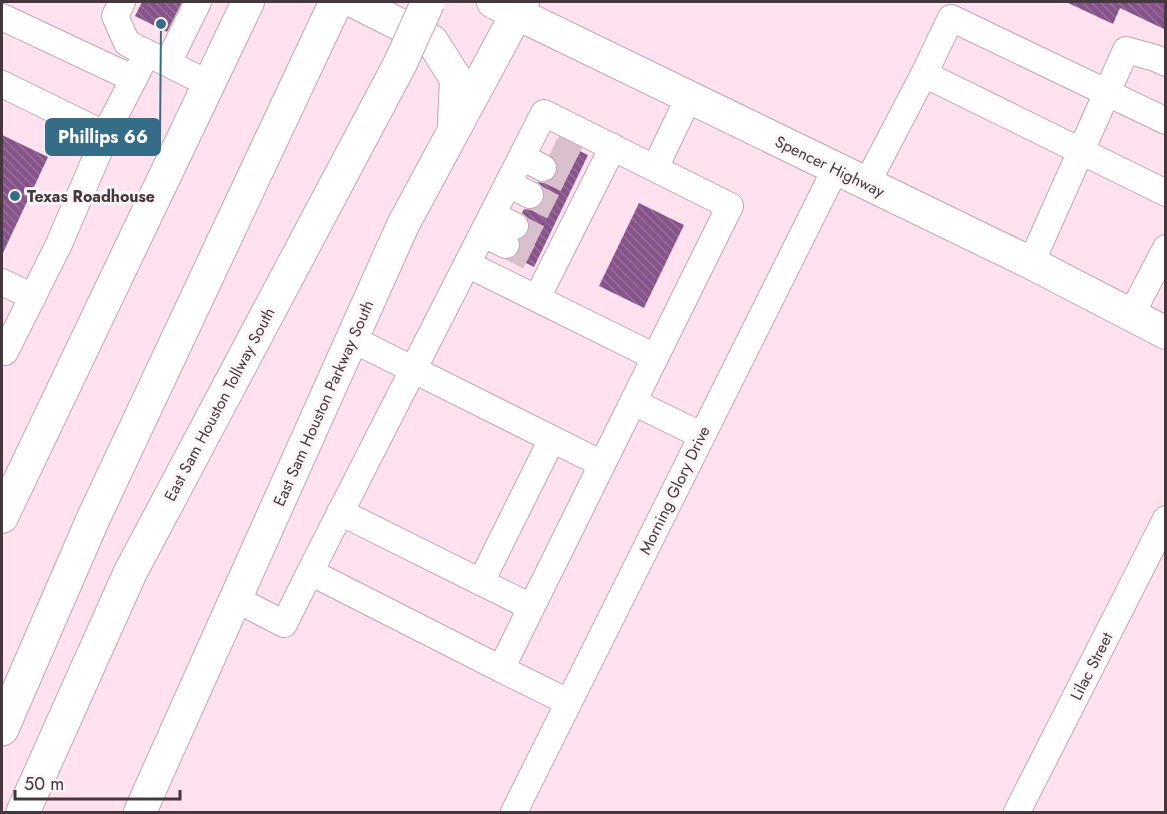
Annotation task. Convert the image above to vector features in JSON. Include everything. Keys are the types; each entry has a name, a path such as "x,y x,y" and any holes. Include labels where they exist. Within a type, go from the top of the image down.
{"highway":[{"name":"East Sam Houston Tollway South","path":"24,813 130,573 400,64 428,2"},
{"path":"2,729 93,519 330,14"}],"main road":[{"path":"355,2 432,41 456,79 453,132"},
{"path":"2,517 250,3"},
{"name":"East Sam Houston Parkway South","path":"140,813 403,225 453,132 511,6"},
{"name":"Spencer Highway","path":"511,6 689,97 1031,263 1166,333"}],"street":[{"path":"122,2 115,16 127,43 209,84"},
{"path":"2,351 5,352 59,244 106,135 134,79 158,58 198,2"},
{"path":"2,17 134,79"},
{"path":"867,183 951,18 1166,122"},
{"path":"1031,263 1126,50 1166,63"},
{"path":"924,74 1166,193"},
{"path":"2,84 106,135"},
{"path":"655,168 689,97"},
{"path":"236,599 284,624 487,224 519,190 538,152 544,113 730,206 501,669"},
{"path":"537,298 549,255 588,177 613,147"},
{"name":"Morning Glory Drive","path":"514,813 836,168"},
{"path":"487,224 510,236"},
{"path":"1131,315 1166,248"},
{"path":"467,264 655,357"},
{"path":"2,282 33,297"},
{"path":"352,339 602,464"},
{"path":"633,402 701,435"},
{"path":"481,582 552,439"},
{"path":"340,512 531,607"},
{"name":"Lilac Street","path":"1017,813 1166,519"},
{"path":"310,572 568,702"}],"building":[{"path":"142,2 182,2 167,32 135,16"},
{"path":"1066,2 1166,2 1166,30 1120,8 1113,24"},
{"name":"Texas Roadhouse","path":"2,135 48,157 2,255"},
{"path":"557,140 588,155 534,267 514,257 520,251 520,240 528,233 530,225 528,218 522,213 524,209 538,208 544,201 543,187 537,182 550,181 556,174 558,168 556,160 550,155"},
{"path":"639,203 684,225 644,308 599,286"}],"tunnel":[{"path":"554,146 585,162"},
{"path":"543,168 574,183"},
{"path":"530,195 561,211"},
{"path":"515,226 546,242"},
{"path":"506,245 537,261"}],"place":[{"name":"Phillips 66","path":"161,24"},
{"name":"Texas Roadhouse","path":"15,196"}]}
